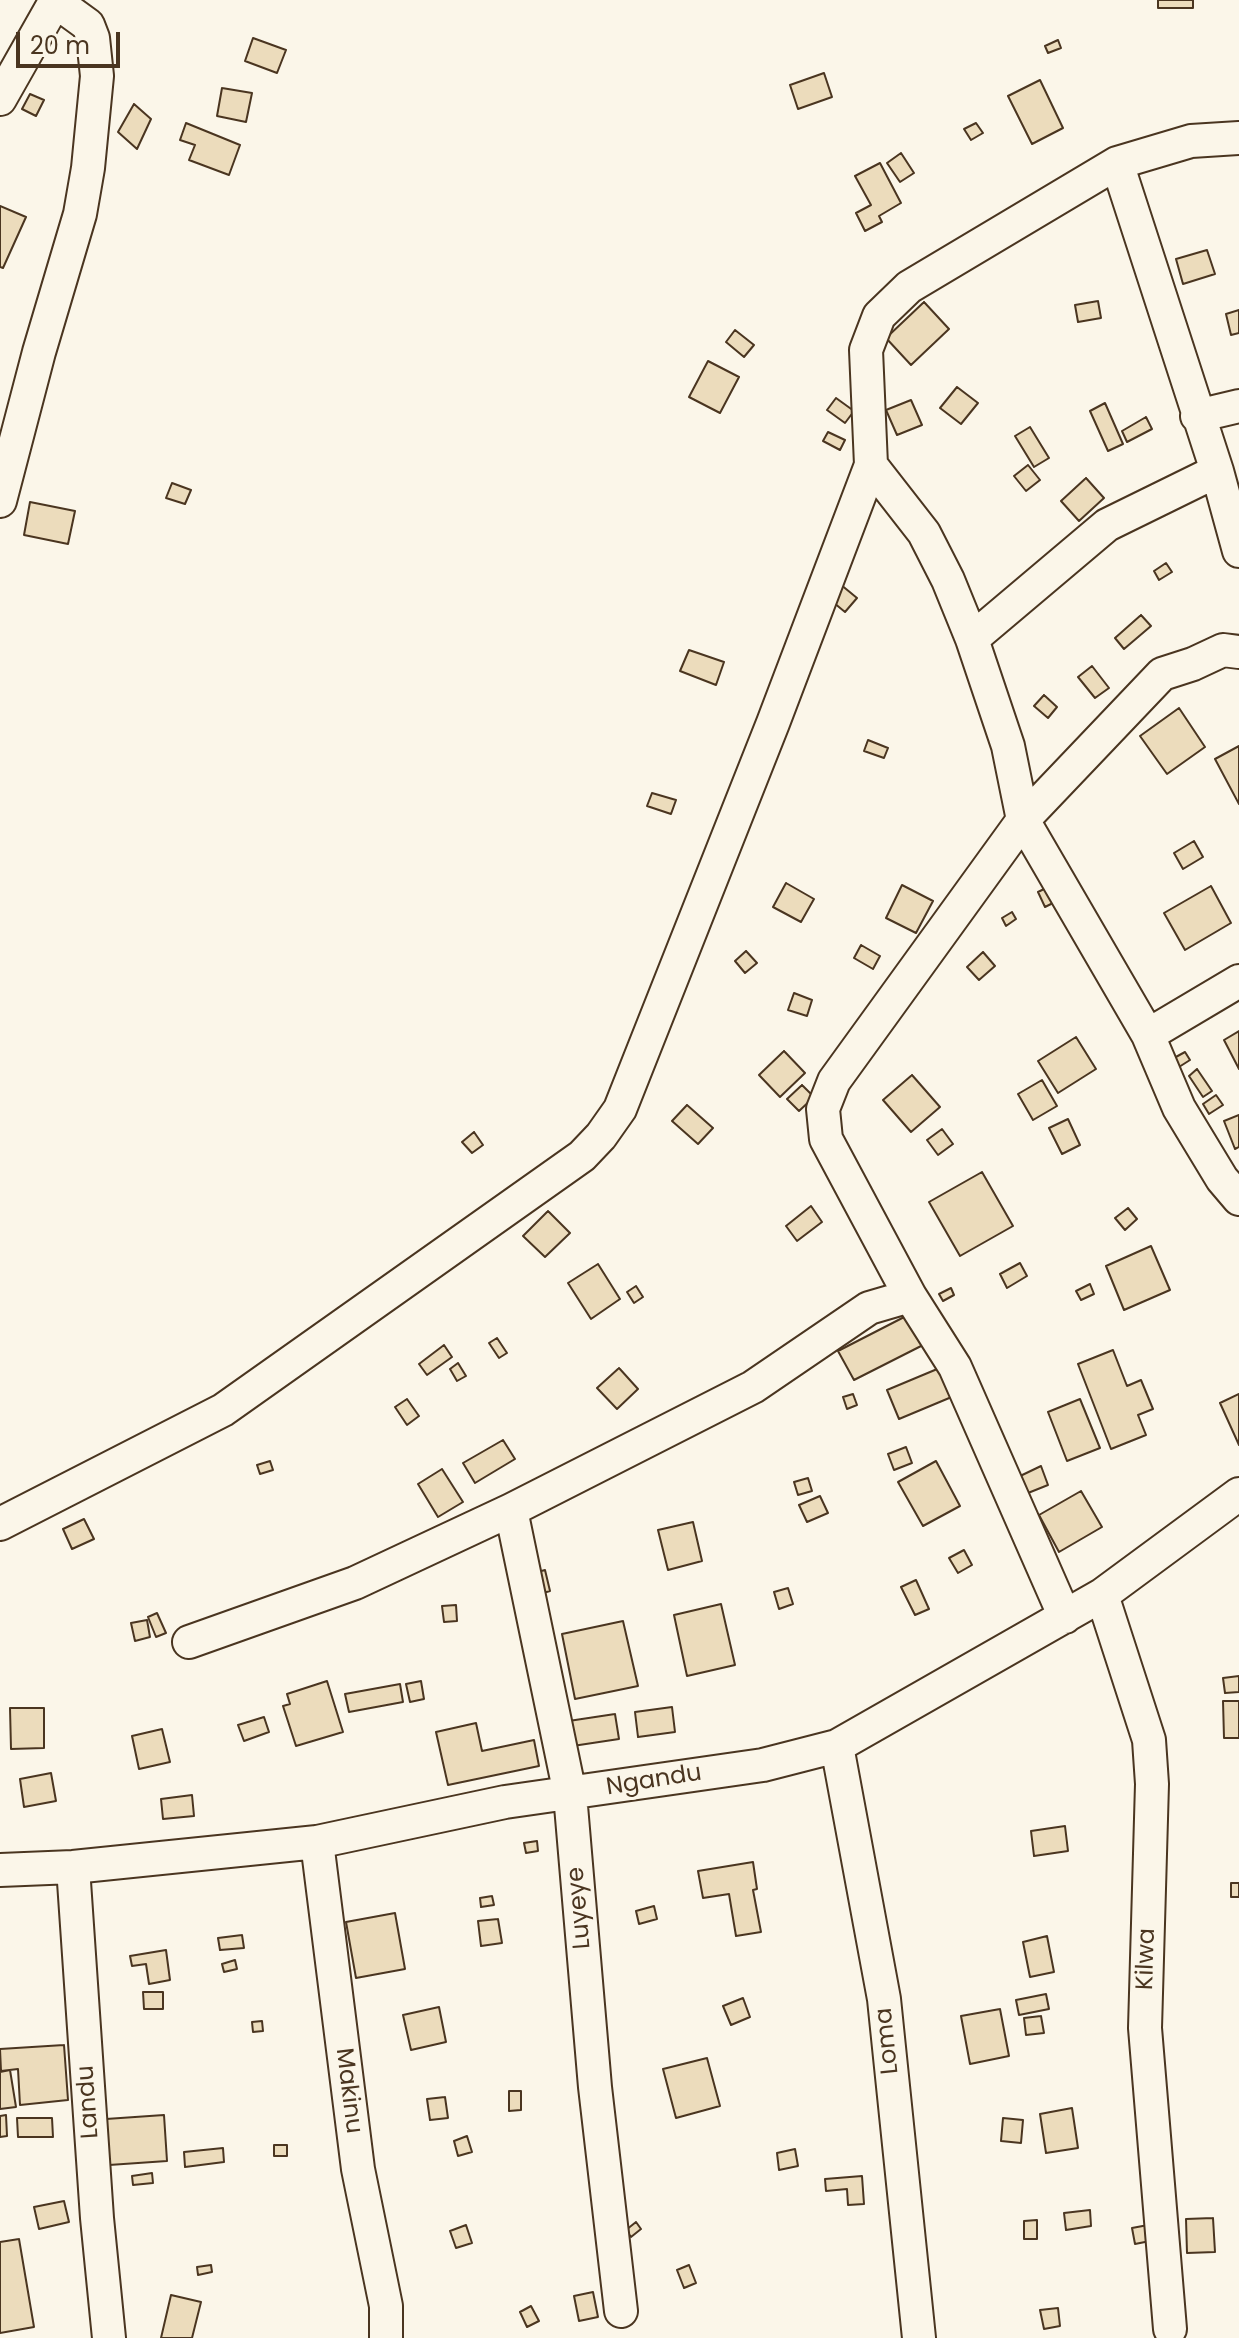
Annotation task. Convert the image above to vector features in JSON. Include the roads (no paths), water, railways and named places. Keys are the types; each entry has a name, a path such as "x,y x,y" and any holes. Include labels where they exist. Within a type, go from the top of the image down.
{"street":[{"path":"0,99 56,0 88,25 93,38 97,76 80,214 39,352 0,501"},
{"path":"0,1524 223,1410 582,1156 601,1136 620,1109 871,465 866,350 879,316 909,287 1117,163 1191,141 1239,138"},
{"path":"1117,163 1217,471 1239,551"},
{"path":"1197,416 1239,406"},
{"path":"871,465 924,533 948,580 972,639 1008,746 1023,820 1148,1035 1179,1108 1222,1179 1239,1199"},
{"path":"972,639 1107,525 1217,471"},
{"path":"1065,1617 955,1367 910,1296 826,1139 823,1109 834,1081 1023,820 1162,674 1223,650 1239,652"},
{"path":"1148,1035 1239,981"},
{"path":"189,1642 355,1583 511,1510 753,1387 869,1308 910,1296"},
{"name":"Ngandu","path":"0,1870 73,1867 317,1842 505,1802 763,1765 837,1746 1102,1595 1239,1494"},
{"name":"Luyeye","path":"511,1510 570,1794 595,2087 621,2311"},
{"name":"Kilwa","path":"1102,1595 1149,1740 1152,1784 1145,2028 1170,2329"},
{"name":"Loma","path":"837,1746 884,1999 919,2338"},
{"name":"Makinu","path":"317,1842 358,2169 386,2306 386,2338"},
{"name":"Landu","path":"73,1867 95,2203 109,2338"}]}
